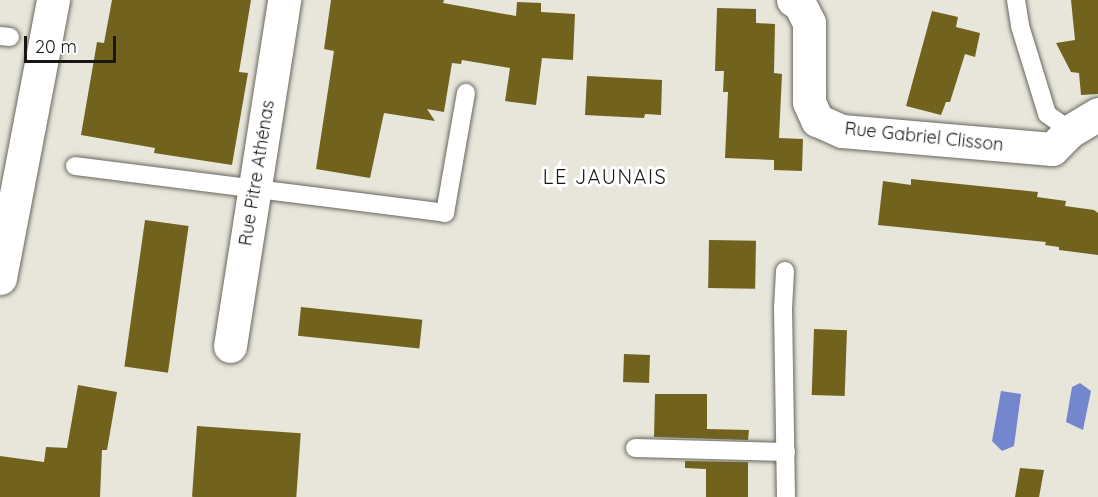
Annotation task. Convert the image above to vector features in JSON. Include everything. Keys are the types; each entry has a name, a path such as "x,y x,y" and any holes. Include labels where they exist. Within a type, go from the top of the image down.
{"street":[{"path":"0,278 53,0"},
{"name":"Rue Pitre Athénas","path":"230,346 284,0"},
{"name":"Rue Gabriel Clisson","path":"793,0 800,3 810,23 809,102 817,120 842,131 1061,140"},
{"path":"1061,140 1098,114"}],"lane":[{"path":"1016,0 1020,26 1047,114 1061,140"},
{"path":"75,166 255,191 445,213 466,93"},
{"path":"785,272 783,307 786,497"},
{"path":"635,448 786,452"}],"water":[{"path":"1080,383 1091,391 1083,430 1066,422 1072,387"},
{"path":"1001,391 1021,394 1014,446 1002,451 992,441"}],"building":[{"path":"112,0 251,0 239,72 248,73 232,165 154,153 155,148 81,135 97,42 104,43"},
{"path":"331,0 444,0 443,3 516,16 517,2 541,3 541,12 575,14 573,60 542,58 536,105 505,101 510,68 462,60 461,64 452,63 444,112 427,109 435,121 384,113 370,178 316,169 334,51 324,49"},
{"path":"1071,0 1098,0 1098,94 1081,95 1079,73 1071,72 1056,43 1075,40"},
{"path":"717,8 756,9 756,23 775,24 774,73 782,74 779,138 803,139 802,171 774,170 774,160 725,158 728,92 723,92 724,71 715,71"},
{"path":"932,11 958,17 956,27 980,33 975,57 965,54 950,102 946,102 941,115 906,106"},
{"path":"587,76 662,80 661,115 645,114 644,118 585,115"},
{"path":"911,179 1038,192 1037,197 1066,201 1065,206 1094,210 1098,213 1098,255 1059,250 1059,247 1045,245 1046,242 878,225 883,181 911,185"},
{"path":"145,220 189,226 168,373 124,367"},
{"path":"709,240 756,241 755,289 708,288"},
{"path":"301,307 422,320 419,349 298,336"},
{"path":"814,329 847,330 845,396 812,395"},
{"path":"624,354 650,355 649,383 623,382"},
{"path":"78,385 117,392 107,450 102,450 100,497 0,497 0,456 44,462 46,447 67,448"},
{"path":"655,394 707,394 707,429 749,430 748,440 654,437"},
{"path":"197,426 301,433 296,497 192,497"},
{"path":"685,461 748,462 748,497 706,497 706,469 685,468"},
{"path":"1020,468 1044,470 1039,497 1015,497"}],"district":[{"name":"LE JAUNAIS","path":"605,176"}]}
